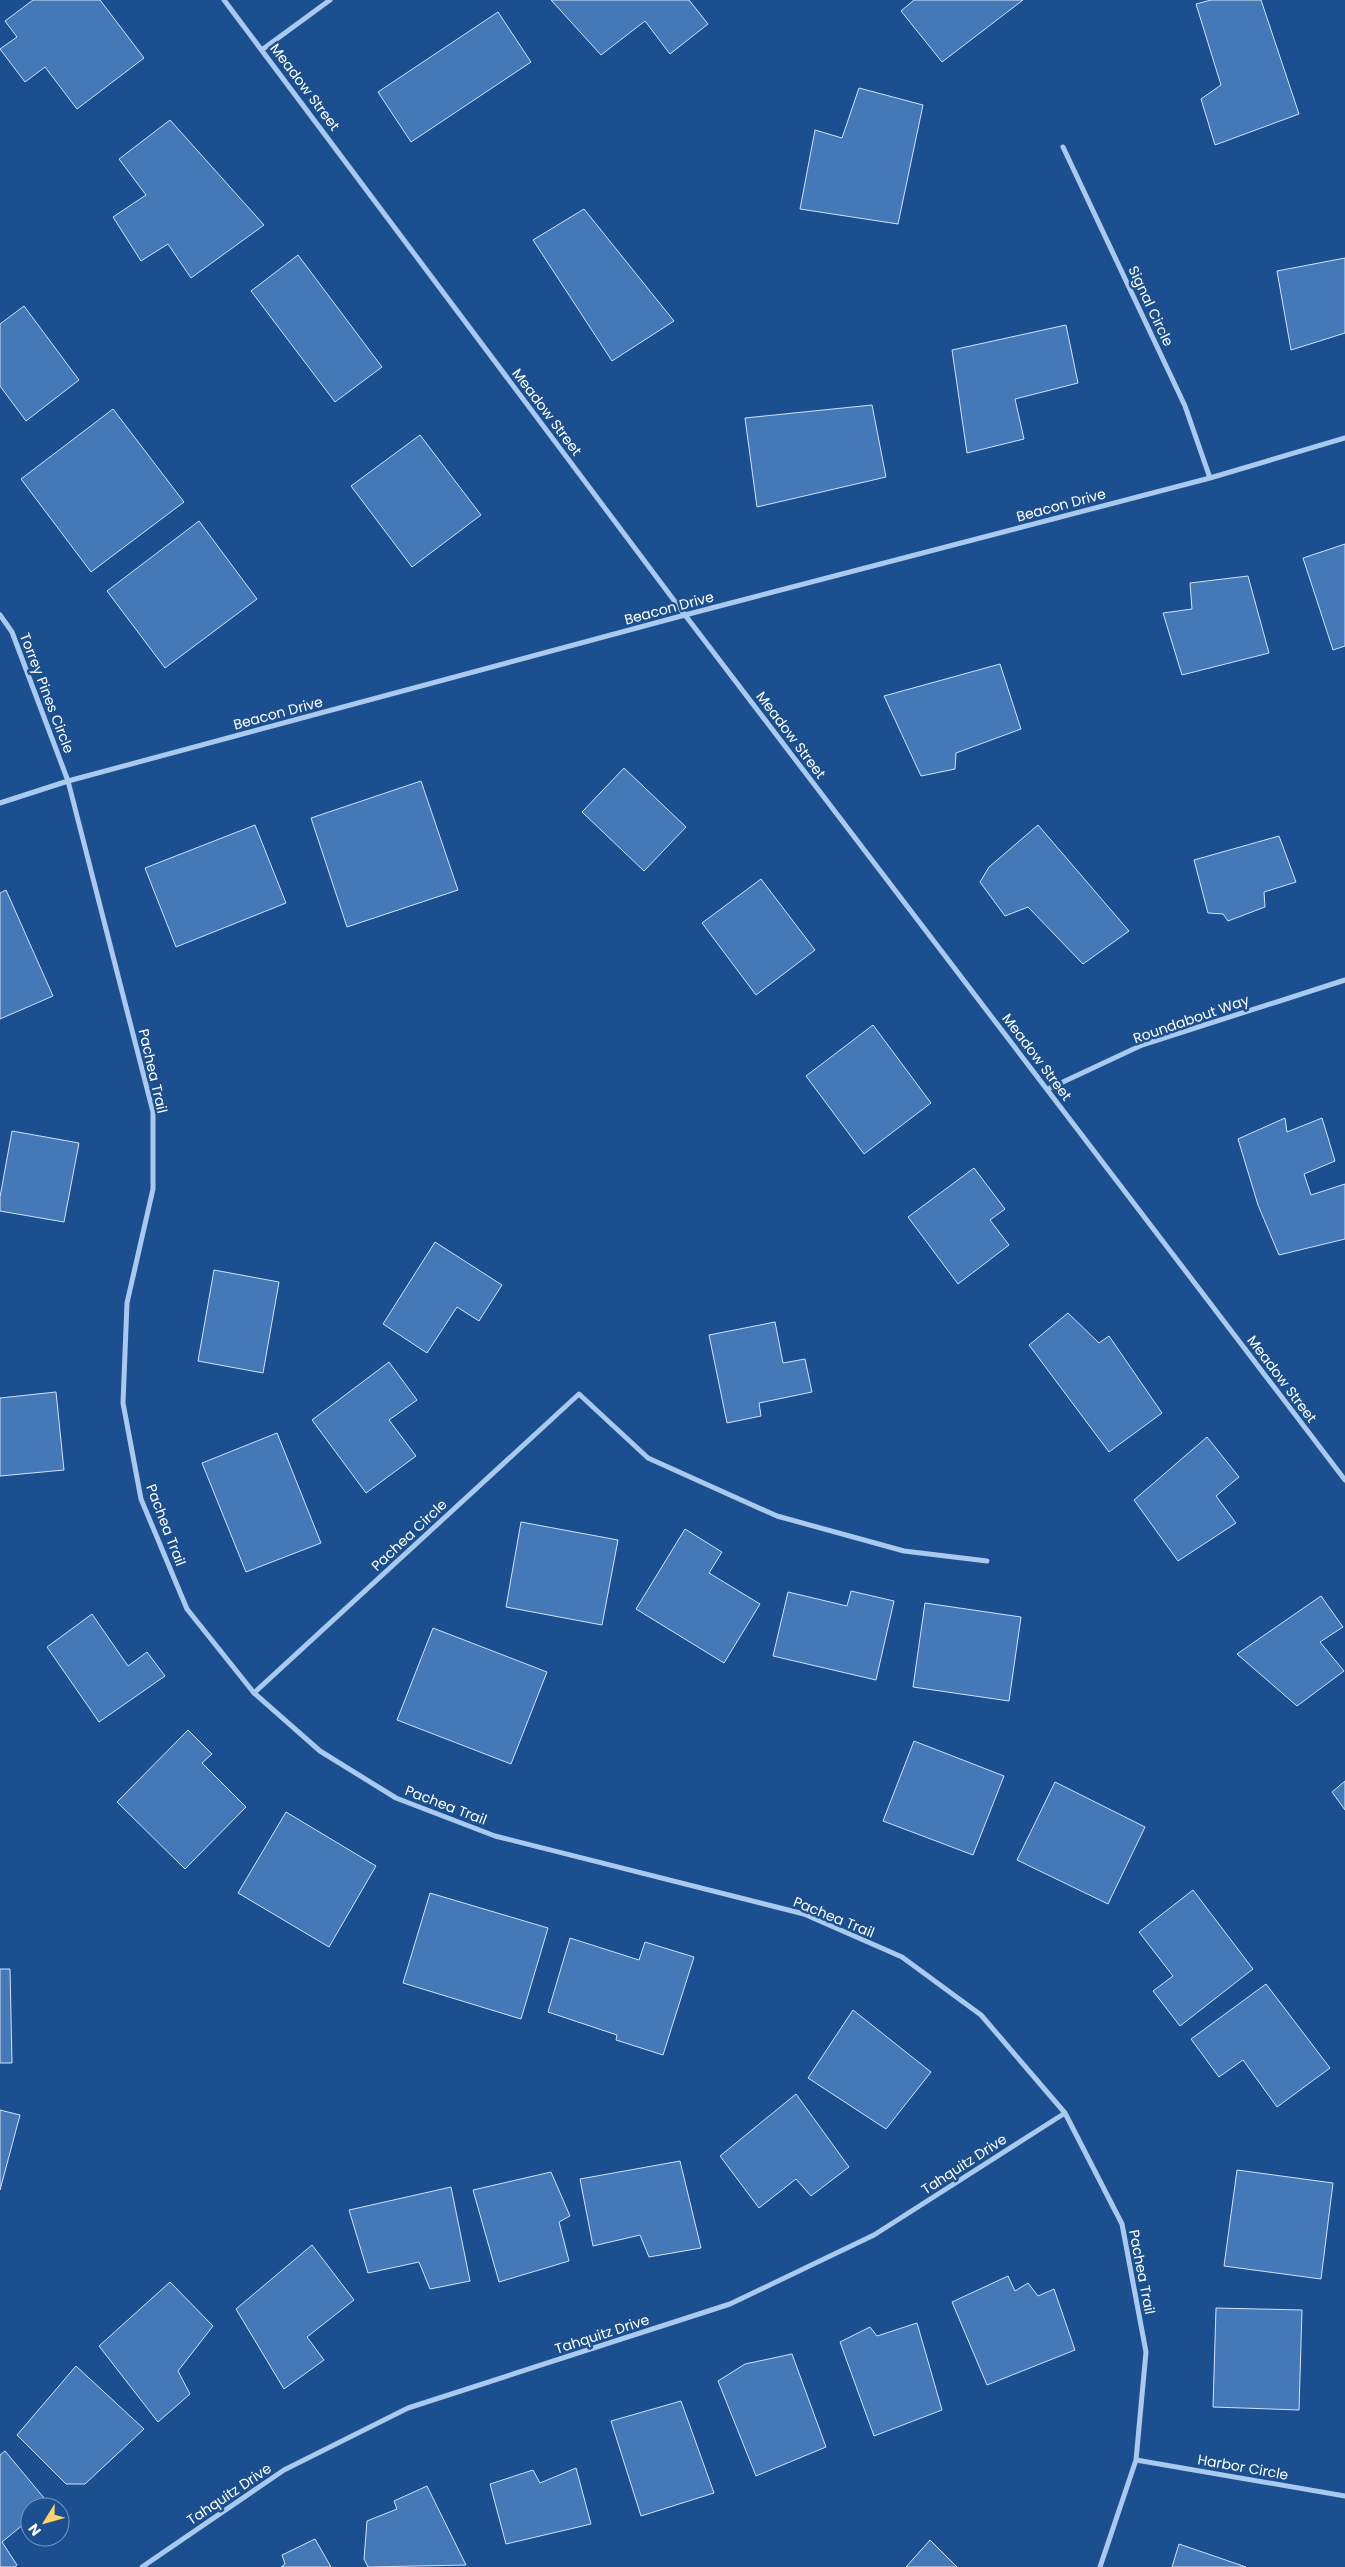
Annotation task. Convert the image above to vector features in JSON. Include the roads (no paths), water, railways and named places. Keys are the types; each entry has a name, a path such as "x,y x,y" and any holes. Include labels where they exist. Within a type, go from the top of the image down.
{"street":[{"name":"Meadow Street","path":"224,0 263,49 685,615 1345,1480"},
{"path":"263,49 330,0"},
{"name":"Signal Circle","path":"1063,147 1186,406 1210,478"},
{"name":"Beacon Drive","path":"0,803 68,781 685,615 1210,478 1345,438"},
{"name":"Torrey Pines Circle","path":"0,615 12,632 68,781"},
{"name":"Pachea Trail","path":"68,781 153,1112 153,1189 127,1303 123,1403 140,1499 187,1609 254,1693 320,1751 396,1798 495,1836 804,1914 902,1957 981,2015 1065,2113 1122,2224 1146,2352 1136,2460 1100,2567"},
{"name":"Roundabout Way","path":"1048,1089 1142,1045 1345,980"},
{"name":"Pachea Circle","path":"254,1693 579,1394 648,1458 777,1516 904,1551 987,1561"},
{"name":"Tahquitz Drive","path":"142,2567 284,2470 408,2408 730,2304 874,2235 1065,2113"},
{"name":"Harbor Circle","path":"1136,2460 1345,2496"}]}
